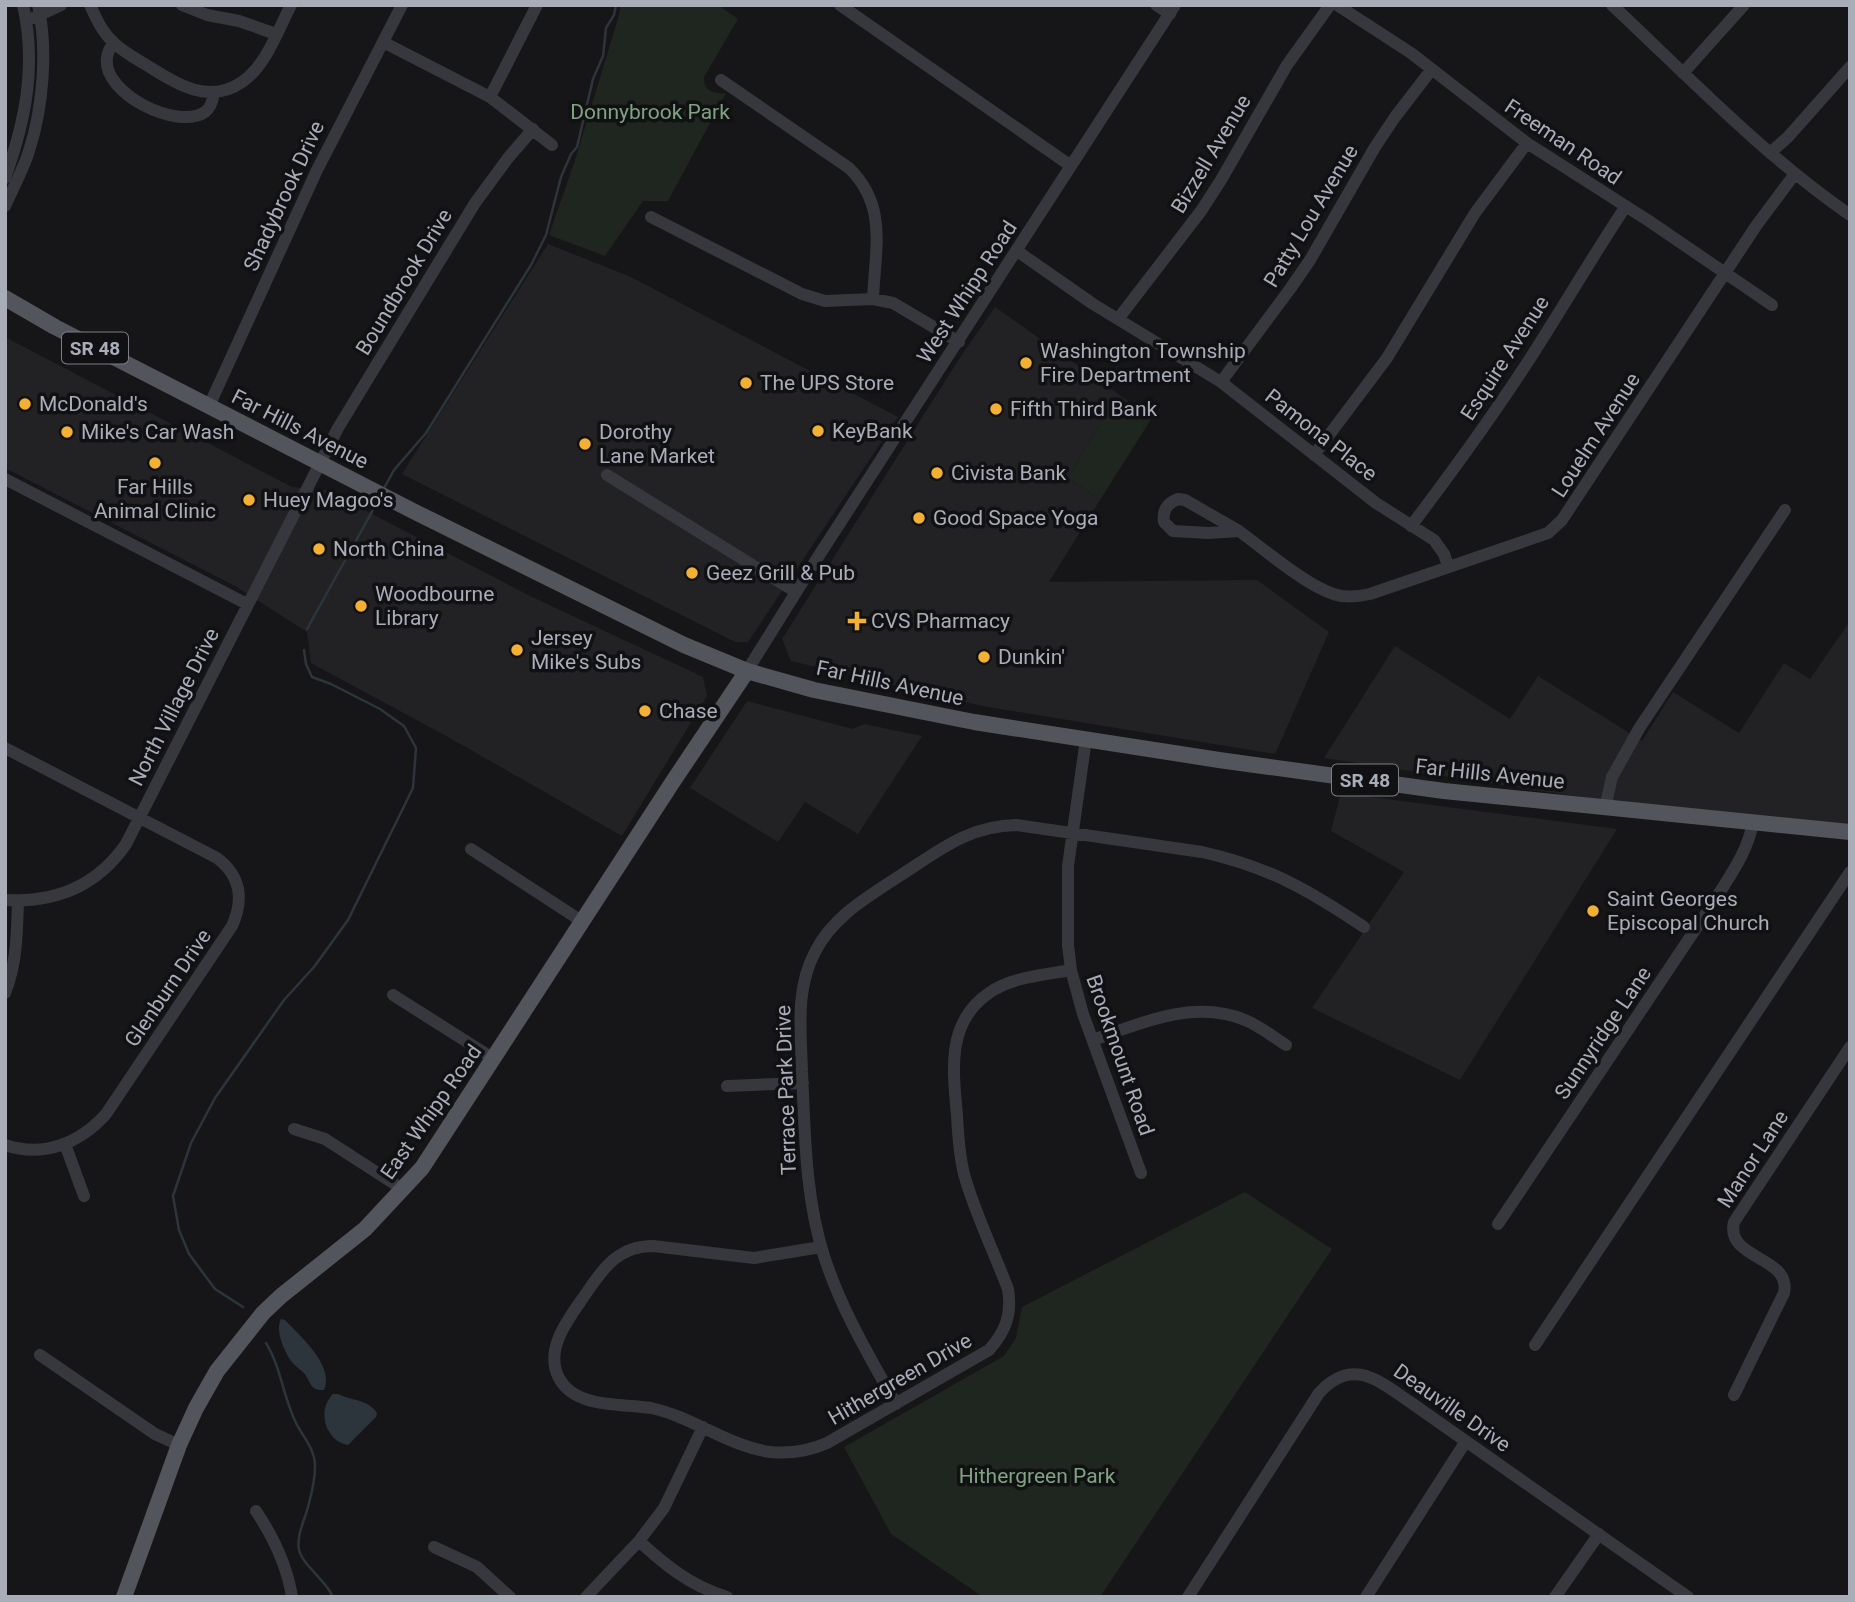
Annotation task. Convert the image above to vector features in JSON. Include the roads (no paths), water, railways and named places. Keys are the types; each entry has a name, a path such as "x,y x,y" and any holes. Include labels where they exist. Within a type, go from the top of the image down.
{"main road":[{"name":"Far Hills Avenue","path":"5,298 41,320 381,494 682,644 747,671 814,690 974,722 1444,792 1850,832"},
{"name":"East Whipp Road","path":"124,1597 179,1445 205,1391 246,1332 281,1296 365,1229 404,1190 433,1153 747,671"}],"street":[{"path":"5,178 20,135 27,101 27,21 23,5"},
{"path":"27,21 39,10 61,5"},
{"path":"90,5 103,31 113,42 186,89 214,93 233,88 250,76 259,65 291,5"},
{"path":"182,5 207,15 239,21 276,34"},
{"name":"Shadybrook Drive","path":"209,406 317,170 402,5"},
{"path":"490,96 537,5"},
{"path":"840,5 1071,166"},
{"path":"1156,5 1172,10"},
{"name":"Bizzell Avenue","path":"1118,319 1201,211 1287,65 1330,5"},
{"name":"Freeman Road","path":"1337,5 1432,69 1527,143 1772,305"},
{"path":"1612,5 1794,175 1850,215"},
{"path":"1683,73 1744,5"},
{"path":"5,206 29,150 41,87 43,51 39,10"},
{"name":"West Whipp Road","path":"747,671 1172,10"},
{"path":"113,42 106,59 109,71 127,95 147,109 192,117 206,112 214,93"},
{"path":"383,42 490,96 552,145"},
{"path":"1770,153 1788,138 1850,67"},
{"name":"Patty Lou Avenue","path":"1221,382 1290,289 1316,250 1375,147 1432,69"},
{"path":"721,80 849,168 865,186 876,216 873,299"},
{"name":"Boundbrook Drive","path":"320,462 475,203 533,129"},
{"path":"1314,454 1387,358 1475,213 1527,143"},
{"name":"Louelm Avenue","path":"1239,531 1316,586 1341,596 1370,594 1544,535 1557,526 1773,200 1794,175"},
{"name":"Esquire Avenue","path":"1411,526 1493,414 1626,206"},
{"path":"651,217 802,295 837,302 873,299 903,307 959,342"},
{"name":"Pamona Place","path":"1017,251 1118,319 1221,382 1376,503 1434,540 1444,554 1448,566"},
{"name":"North Village Drive","path":"12,900 53,898 86,884 98,876 118,855 141,816 320,462"},
{"path":"607,475 796,592"},
{"path":"5,479 247,604"},
{"path":"1185,500 1239,531 1177,532 1168,528 1164,522 1164,512 1173,501 1185,500"},
{"path":"1605,808 1612,777 1640,727 1785,510"},
{"name":"Brookmount Road","path":"1086,739 1066,892 1071,970 1083,1014 1141,1173"},
{"name":"Glenburn Drive","path":"5,748 141,816 225,863 239,887 237,915 232,926 106,1114 88,1132 65,1144 33,1150 5,1145"},
{"name":"Sunnyridge Lane","path":"1498,1224 1713,903 1739,862 1753,822"},
{"name":"Terrace Park Drive","path":"896,1404 850,1321 821,1247 810,1189 803,1083 801,993 816,950 837,921 879,889 968,833 1016,825 1202,852 1252,865 1305,889 1364,927"},
{"path":"471,849 583,922"},
{"path":"1535,1345 1850,872"},
{"path":"5,993 16,946 12,900"},
{"name":"Hithergreen Drive","path":"821,1247 754,1258 653,1246 638,1247 611,1260 590,1287 556,1344 554,1362 563,1385 585,1399 652,1409 752,1448 789,1453 827,1443 989,1350 1004,1331 1010,1312 1008,1289 965,1176 960,1155 953,1061 955,1044 959,1029 971,1009 991,991 1012,982 1071,970"},
{"path":"393,995 494,1059"},
{"path":"1093,1040 1160,1017 1203,1012 1244,1020 1286,1045"},
{"name":"Manor Lane","path":"1734,1395 1784,1293 1785,1283 1779,1271 1742,1248 1736,1241 1732,1229 1734,1222 1850,1047"},
{"path":"727,1086 803,1083"},
{"path":"294,1129 325,1139 404,1190"},
{"path":"65,1144 84,1196"},
{"path":"40,1355 155,1434 179,1445"},
{"name":"Deauville Drive","path":"1188,1597 1319,1393 1333,1379 1350,1374 1363,1374 1375,1379 1466,1441 1688,1597"},
{"path":"586,1597 639,1541 669,1500 703,1427"},
{"path":"1366,1597 1466,1441"},
{"path":"256,1511 281,1557 292,1597"},
{"path":"1555,1597 1599,1534"},
{"path":"639,1541 677,1575 727,1597"},
{"path":"434,1547 478,1567 509,1597"}],"waterway":[{"path":"383,490 394,470 426,433 531,265 546,235 561,177 577,147 593,79 603,56 606,28 614,15 616,5"},
{"path":"307,629 379,499"},
{"path":"243,1307 215,1289 189,1254 179,1230 173,1196 191,1143 215,1098 284,1000 314,967 348,920 413,788 416,748 404,726 380,709 312,677 304,650"},
{"path":"266,1343 296,1423 311,1449 314,1460 313,1485 300,1532 299,1550 305,1562 333,1597"}],"place":[{"name":"Washington Township Fire Department","path":"1026,363"},
{"name":"The UPS Store","path":"746,383"},
{"name":"McDonald's","path":"25,404"},
{"name":"Fifth Third Bank","path":"996,409"},
{"name":"KeyBank","path":"818,431"},
{"name":"Mike's Car Wash","path":"67,432"},
{"name":"Dorothy Lane Market","path":"585,444"},
{"name":"Far Hills Animal Clinic","path":"155,463"},
{"name":"Civista Bank","path":"937,473"},
{"name":"Huey Magoo's","path":"249,500"},
{"name":"Good Space Yoga","path":"919,518"},
{"name":"North China","path":"319,549"},
{"name":"Geez Grill & Pub","path":"692,573"},
{"name":"Woodbourne Library","path":"361,606"},
{"name":"CVS Pharmacy","path":"857,621"},
{"name":"Jersey Mike's Subs","path":"517,650"},
{"name":"Dunkin'","path":"984,657"},
{"name":"Chase","path":"645,711"},
{"name":"Saint Georges Episcopal Church","path":"1593,911"}],"park label":[{"name":"Donnybrook Park","path":"650,112"},
{"name":"Hithergreen Park","path":"1037,1476"}]}
